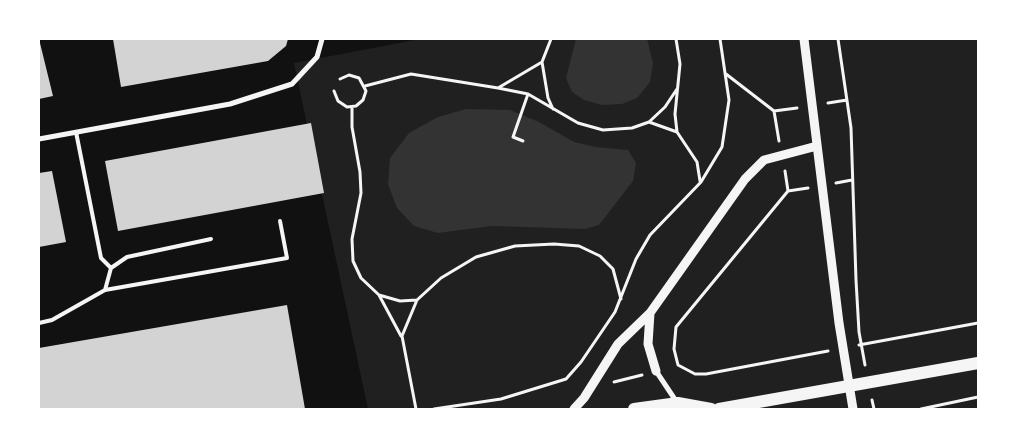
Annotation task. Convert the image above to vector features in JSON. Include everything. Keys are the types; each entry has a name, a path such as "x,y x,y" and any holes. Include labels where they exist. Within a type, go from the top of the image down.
{"main road":[{"path":"719,409 978,363"},
{"path":"634,409 678,404 711,409"}],"street":[{"path":"39,139 230,104 292,84 317,57 322,39"},
{"path":"804,39 839,323 853,409"},
{"path":"574,409 584,398 618,344 650,313 745,179 764,160 816,146"},
{"path":"650,313 648,344 656,371 678,404"}],"lane":[{"path":"76,132 101,258 111,268"},
{"path":"39,323 52,320 105,290 287,258 280,221"},
{"path":"105,290 111,268 127,256 211,239"}],"path":[{"path":"551,39 542,62 548,98 553,110"},
{"path":"676,39 680,64 675,114 678,132 697,162 700,182"},
{"path":"434,409 501,399 566,379 606,326 621,299 636,259 650,235 700,182 722,147 729,100 720,39"},
{"path":"838,39 851,128 859,332 866,368"},
{"path":"498,88 542,62"},
{"path":"365,86 411,74 498,88 528,94 578,123 603,130 632,128 649,122 665,107 677,89"},
{"path":"725,74 774,111 789,109"},
{"path":"340,79 354,76 365,86"},
{"path":"334,91 335,97 342,105 352,107 363,100 365,86"},
{"path":"523,141 513,137 528,94"},
{"path":"838,102 847,100"},
{"path":"352,107 352,127 360,172 361,193 352,239 353,261 361,278 379,295 402,336 416,409"},
{"path":"774,111 777,134"},
{"path":"649,122 678,132"},
{"path":"786,178 788,191"},
{"path":"706,374 695,374 678,365 674,349 676,327 788,191 797,190"},
{"path":"402,336 417,300 441,278 476,257 515,246 554,244 579,246 600,256 613,269 621,299"},
{"path":"379,295 400,301 417,300"},
{"path":"612,382 633,378"},
{"path":"871,395 874,409"},
{"path":"921,409 978,397"}],"shaded area":[{"path":"420,39 978,39 978,409 368,409 294,63"},
{"path":"576,39 647,39 653,63 650,82 637,98 622,104 602,105 584,100 572,92 566,78"},
{"path":"466,109 510,110 539,122 574,142 596,147 628,150 636,163 633,181 599,225 585,229 492,226 438,233 414,226 397,208 388,184 390,158 409,133 438,117"}],"building":[{"path":"39,39 53,96 39,99"},
{"path":"113,39 288,39 286,46 268,61 121,87"},
{"path":"311,123 324,193 118,231 105,161"},
{"path":"52,171 66,242 39,247 39,173"},
{"path":"287,305 305,409 39,409 39,348"}]}
